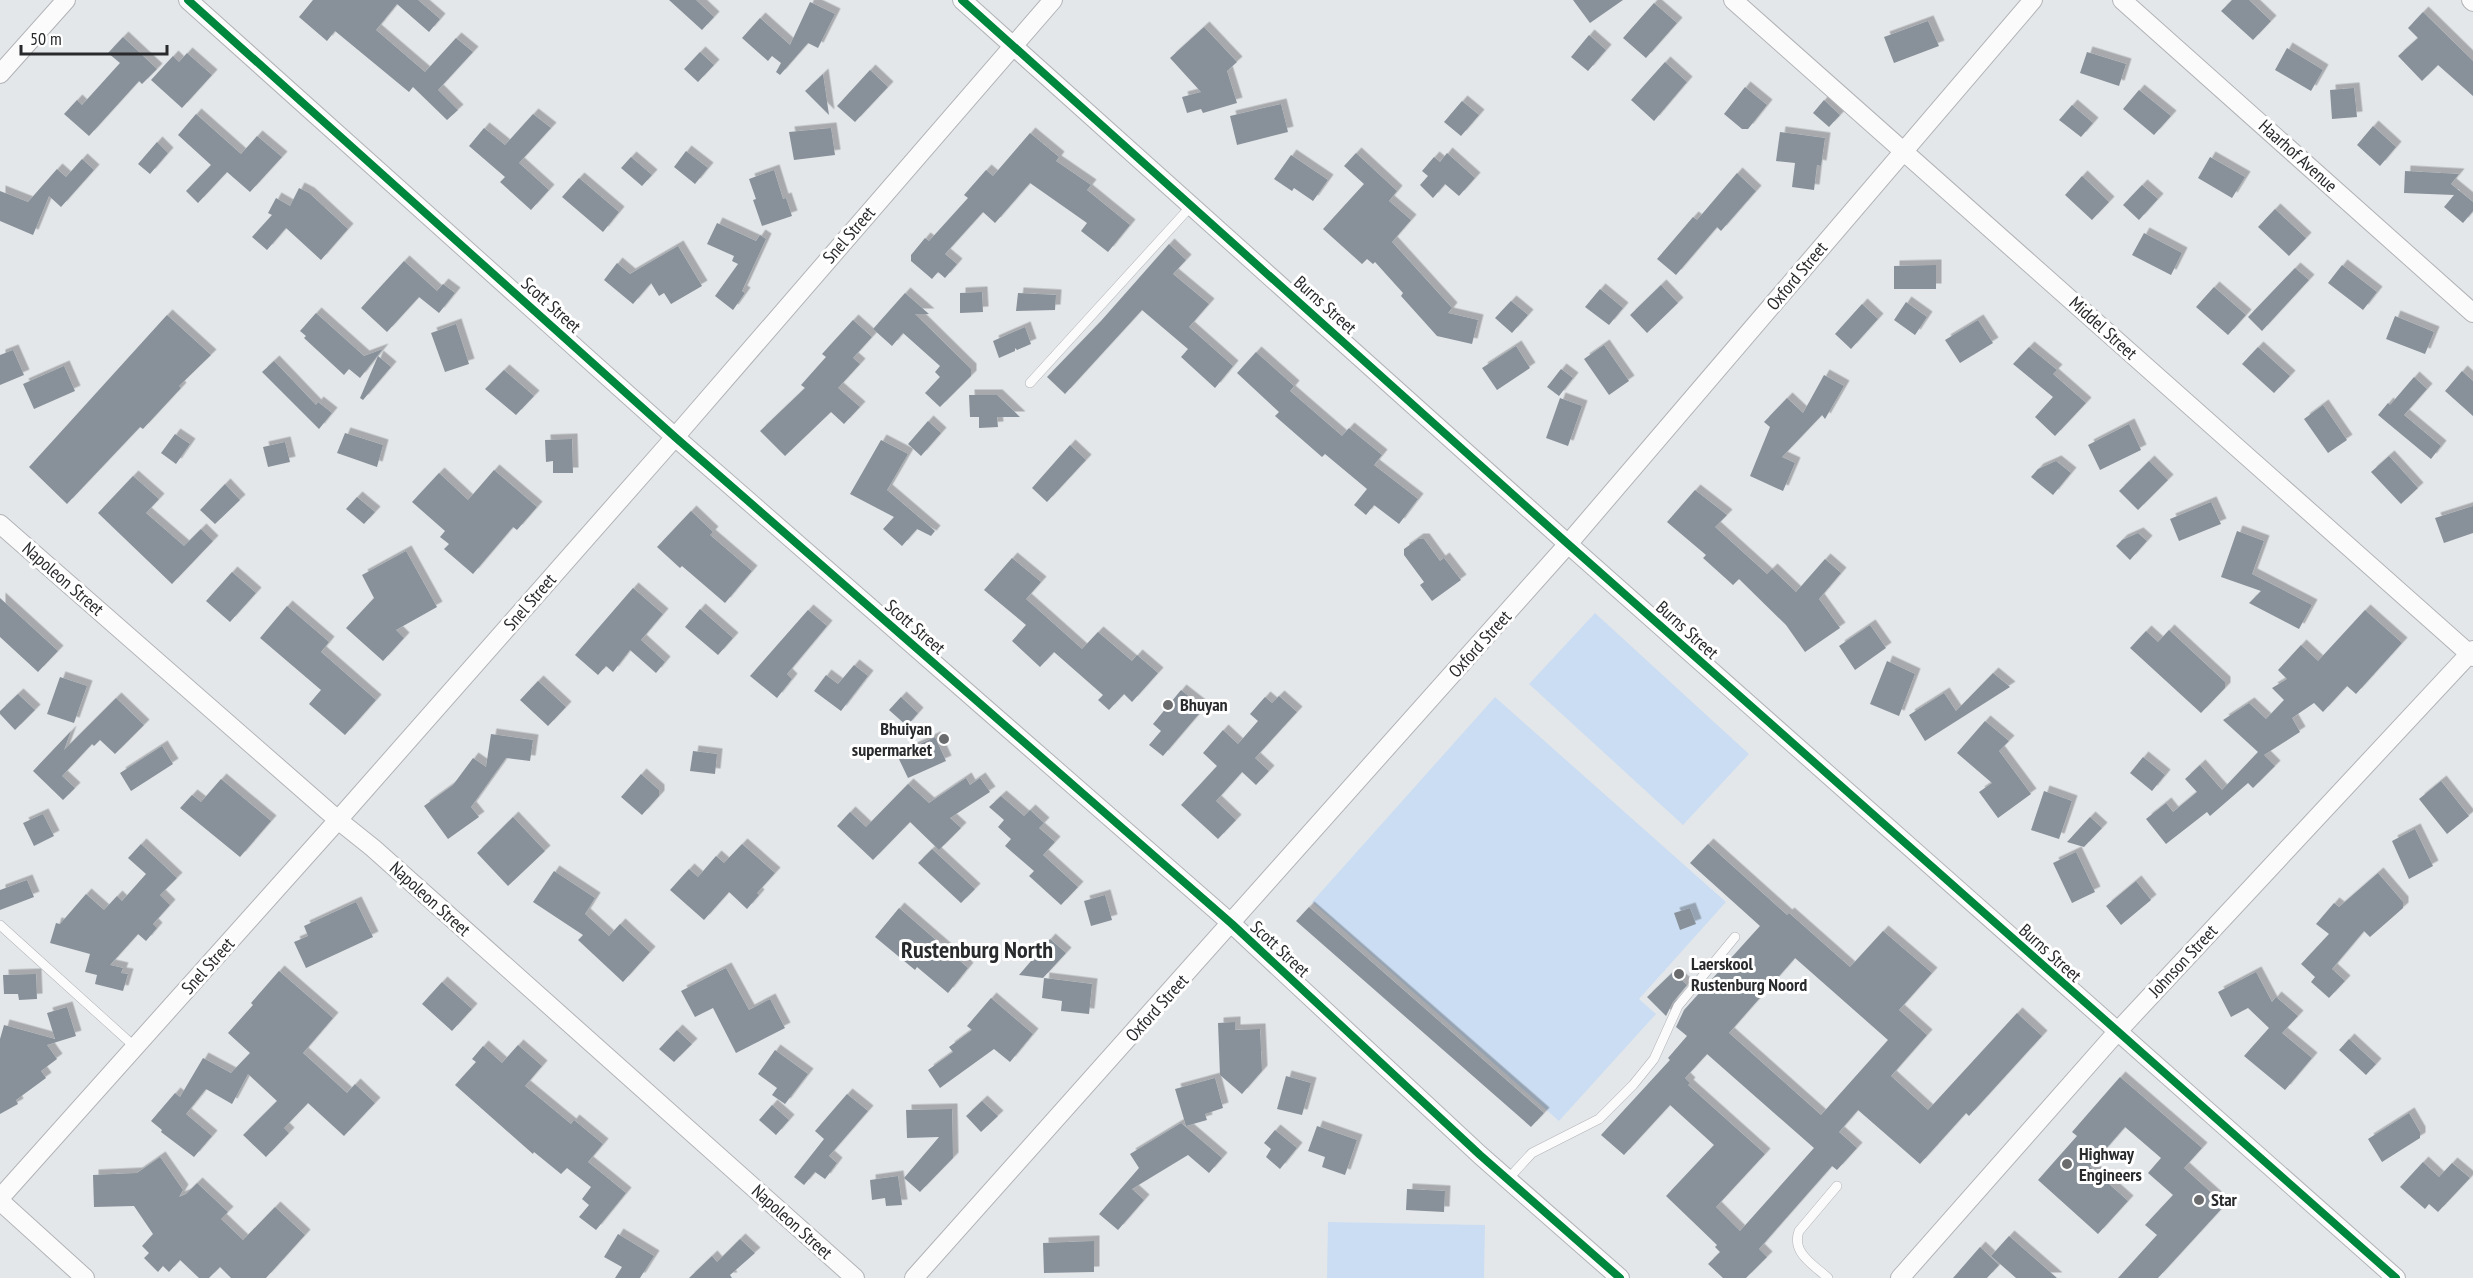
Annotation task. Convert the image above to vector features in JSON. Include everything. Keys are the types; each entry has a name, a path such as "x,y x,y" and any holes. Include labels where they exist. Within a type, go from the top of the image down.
{"street":[{"path":"0,74 66,0"},
{"name":"Scott Street","path":"188,0 675,437 1232,924 1508,1179 1620,1278"},
{"name":"Burns Street","path":"962,0 1568,544 2396,1278"},
{"name":"Snel Street","path":"0,1199 675,437 1053,0"},
{"name":"Middel Street","path":"1733,0 2472,654"},
{"name":"Oxford Street","path":"914,1278 1232,924 1568,544 2033,0"},
{"name":"Haarhof Avenue","path":"2122,0 2473,313"},
{"name":"Napoleon Street","path":"0,524 382,856 855,1278"},
{"name":"Johnson Street","path":"1900,1278 2117,1032 2472,654"},
{"path":"0,1199 85,1278"}],"lane":[{"path":"1030,382 1192,205"},
{"path":"0,925 135,1047"},
{"path":"1508,1179 1532,1153 1599,1119 1633,1085 1654,1059 1678,1006 1735,937"},
{"path":"1828,1278 1800,1253 1796,1239 1799,1231 1837,1186"}],"shaded area":[{"path":"1595,613 1749,754 1683,825 1529,684"},
{"path":"1495,697 1726,902 1639,999 1656,1014 1559,1121 1312,902"},
{"path":"1328,1222 1485,1225 1484,1278 1327,1278"}],"building":[{"path":"313,0 418,0 440,19 429,32 397,4 376,30 425,72 456,38 473,52 438,90 458,110 447,120 413,87 409,92 335,31 327,41 299,17"},
{"path":"669,0 696,0 714,17 702,30"},
{"path":"1573,0 1623,0 1590,23"},
{"path":"2232,0 2249,0 2271,21 2253,40 2221,11"},
{"path":"810,2 835,14 818,48 808,43 780,75 776,72 781,63 772,56 768,61 742,38 760,18 790,45"},
{"path":"1654,3 1677,23 1646,58 1623,38"},
{"path":"2423,12 2473,61 2473,96 2438,65 2422,81 2398,56 2418,38 2408,28"},
{"path":"1928,21 1939,46 1894,63 1884,37"},
{"path":"1204,27 1237,62 1227,71 1237,103 1203,113 1201,109 1187,113 1182,97 1201,92 1170,58"},
{"path":"1589,35 1606,50 1588,71 1571,57"},
{"path":"123,37 157,69 142,84 139,81 89,136 64,114 77,100 82,105 120,63 108,53"},
{"path":"2287,48 2323,70 2311,91 2275,70"},
{"path":"700,52 714,65 698,82 684,69"},
{"path":"2087,52 2126,64 2119,86 2080,73"},
{"path":"187,53 212,75 182,108 151,80 173,56 179,62"},
{"path":"1665,62 1687,82 1654,121 1631,100"},
{"path":"870,70 888,87 855,122 837,106"},
{"path":"823,74 829,115 805,91"},
{"path":"1745,87 1767,105 1748,129 1742,129 1724,114"},
{"path":"2354,88 2357,117 2332,119 2330,90"},
{"path":"2139,90 2171,116 2154,135 2123,109"},
{"path":"1824,100 1840,115 1829,127 1813,113"},
{"path":"1462,101 1479,115 1461,136 1444,122"},
{"path":"1281,104 1288,132 1237,145 1230,116"},
{"path":"2072,105 2093,123 2081,137 2059,120"},
{"path":"196,114 241,154 257,136 282,157 250,192 227,172 198,203 186,191 211,165 178,135"},
{"path":"533,114 551,128 519,163 549,190 531,210 500,182 505,177 469,146 484,128 505,145"},
{"path":"2373,126 2396,147 2380,166 2357,145"},
{"path":"831,128 835,155 794,160 789,132"},
{"path":"1780,132 1825,138 1821,166 1817,165 1814,190 1792,187 1795,163 1776,161"},
{"path":"1030,133 1059,157 1056,161 1091,185 1087,190 1130,225 1108,252 1081,231 1087,223 1030,183 995,223 983,212 945,254 957,264 945,278 938,272 932,279 911,261 911,255 925,238 929,241 968,198 964,195 986,170 993,176"},
{"path":"157,142 168,153 150,174 138,164"},
{"path":"686,151 708,168 695,184 674,167"},
{"path":"1356,153 1397,191 1389,201 1411,220 1392,242 1452,308 1448,313 1478,320 1472,344 1437,336 1401,296 1403,293 1375,262 1373,264 1367,259 1362,264 1323,229 1364,184 1344,166"},
{"path":"1447,153 1475,178 1459,196 1445,184 1433,198 1420,185 1428,176 1422,171 1434,157 1440,162"},
{"path":"1291,155 1328,180 1313,201 1294,188 1292,191 1274,179"},
{"path":"631,157 652,175 642,186 621,168"},
{"path":"2210,157 2245,177 2232,198 2198,178"},
{"path":"82,159 94,170 61,207 49,196 33,235 0,221 0,191 28,202 57,169 66,177"},
{"path":"774,170 783,199 786,198 792,216 762,226 749,179"},
{"path":"2405,171 2459,174 2451,184 2473,202 2473,211 2463,223 2444,207 2454,195 2404,193"},
{"path":"1737,173 1756,191 1721,231 1717,227 1676,275 1657,259 1693,217 1697,220"},
{"path":"2082,176 2109,202 2092,220 2065,195"},
{"path":"579,178 619,212 603,232 562,197"},
{"path":"2142,185 2158,199 2139,220 2123,205"},
{"path":"299,188 309,193 348,229 321,260 286,228 267,250 252,237 272,215 268,213 276,198 290,206"},
{"path":"2275,209 2306,238 2289,256 2258,227"},
{"path":"717,223 756,241 760,235 766,239 742,291 745,293 733,310 715,296 738,264 732,261 734,256 707,244"},
{"path":"2144,233 2182,253 2171,275 2132,255"},
{"path":"1169,244 1186,260 1173,274 1209,304 1189,327 1233,366 1215,388 1181,357 1188,349 1142,310 1065,394 1047,377 1101,321"},
{"path":"678,246 702,286 671,304 664,293 659,296 651,283 633,304 604,280 617,263 630,274"},
{"path":"404,261 437,291 443,284 455,293 439,313 419,297 387,332 361,308"},
{"path":"1936,265 1936,289 1894,289 1894,266"},
{"path":"2342,265 2377,292 2363,310 2328,283"},
{"path":"2295,268 2309,280 2262,331 2248,317"},
{"path":"1661,285 1678,303 1647,333 1630,315"},
{"path":"2214,287 2246,315 2228,335 2196,307"},
{"path":"1600,289 1623,308 1609,325 1585,307"},
{"path":"982,292 983,312 960,313 960,293"},
{"path":"905,293 929,314 915,314 971,369 971,376 940,407 925,393 940,377 935,372 940,366 903,333 892,346 873,329"},
{"path":"1018,293 1056,295 1055,310 1016,311"},
{"path":"1511,301 1528,315 1512,333 1495,318"},
{"path":"1906,302 1927,317 1915,335 1894,320"},
{"path":"1862,304 1878,319 1851,349 1835,334"},
{"path":"316,313 364,356 383,349 360,378 349,369 344,375 304,338 306,336 300,331"},
{"path":"167,315 211,355 179,386 181,388 143,429 140,427 67,504 29,467"},
{"path":"2395,316 2434,332 2425,354 2386,339"},
{"path":"853,320 872,337 853,358 860,364 838,388 860,407 844,424 831,412 785,456 760,431 805,388 801,385 826,357 822,354"},
{"path":"1978,320 1993,343 1960,363 1945,340"},
{"path":"456,324 469,364 445,372 431,333"},
{"path":"1025,327 1031,344 1017,350 1015,348 1015,351 999,358 993,341"},
{"path":"1604,345 1629,381 1609,395 1584,359"},
{"path":"1516,346 1530,368 1497,390 1482,368"},
{"path":"2029,347 2057,370 2053,374 2086,403 2055,436 2035,417 2053,397 2013,364"},
{"path":"2258,347 2290,376 2274,393 2242,364"},
{"path":"13,350 24,375 0,385 0,355"},
{"path":"1256,352 1294,386 1290,391 1342,436 1349,428 1382,455 1374,465 1418,499 1399,524 1374,505 1366,515 1354,505 1367,489 1325,454 1322,457 1275,416 1279,412 1237,373"},
{"path":"378,356 391,367 363,400 360,398"},
{"path":"274,361 316,405 318,402 332,413 319,429 262,372"},
{"path":"64,366 75,391 34,409 23,384"},
{"path":"1561,369 1573,378 1559,396 1547,387"},
{"path":"504,370 534,396 516,415 485,389"},
{"path":"2462,371 2473,381 2473,416 2445,391"},
{"path":"1824,375 1844,386 1825,419 1822,415 1782,457 1795,463 1783,491 1750,476 1770,427 1764,422 1787,398 1803,413"},
{"path":"2414,377 2427,389 2404,415 2441,446 2431,459 2378,415 2388,403 2390,405"},
{"path":"969,395 997,395 1020,417 997,417 998,427 979,428 979,417 970,417"},
{"path":"1560,398 1582,406 1568,446 1546,438"},
{"path":"2323,405 2347,440 2328,453 2304,419"},
{"path":"928,421 941,433 921,456 908,444"},
{"path":"2129,424 2141,450 2100,470 2088,445"},
{"path":"345,433 383,445 377,467 337,453"},
{"path":"175,434 190,444 176,464 161,453"},
{"path":"572,439 573,473 553,473 553,461 546,462 545,440"},
{"path":"881,440 908,454 887,490 935,531 931,536 917,529 902,546 883,529 894,517 850,494"},
{"path":"285,442 290,462 268,467 263,447"},
{"path":"1070,445 1086,460 1047,502 1032,488"},
{"path":"2389,456 2418,488 2401,504 2371,472"},
{"path":"2056,461 2071,473 2053,495 2031,477 2038,469"},
{"path":"2149,461 2168,480 2138,510 2119,491"},
{"path":"494,470 537,507 517,530 513,527 473,574 444,549 449,544 440,537 445,531 412,502 439,473 468,500"},
{"path":"133,476 159,499 146,513 184,546 201,529 213,541 172,584 98,513"},
{"path":"225,484 240,500 215,524 200,510"},
{"path":"1695,490 1727,515 1715,527 1767,574 1772,569 1796,592 1825,559 1841,573 1819,599 1840,628 1805,652 1786,625 1739,579 1733,585 1703,558 1706,555 1667,522"},
{"path":"357,497 375,512 364,524 346,509"},
{"path":"2211,502 2221,524 2179,541 2170,519"},
{"path":"2473,506 2473,533 2444,543 2435,518"},
{"path":"691,511 713,532 710,535 752,571 725,603 657,547"},
{"path":"2237,531 2264,541 2252,574 2312,605 2299,629 2249,603 2261,591 2221,577"},
{"path":"2138,533 2147,541 2130,560 2116,546 2122,540"},
{"path":"1418,539 1424,539 1440,561 1444,558 1461,580 1432,601 1420,585 1424,582 1404,555 1404,549"},
{"path":"406,551 437,607 396,630 404,638 383,661 346,628 374,598 362,575"},
{"path":"1012,558 1041,582 1026,599 1082,649 1098,632 1132,661 1137,655 1158,673 1132,702 1124,694 1109,710 1098,700 1103,695 1054,652 1040,667 1012,641 1026,625 984,590"},
{"path":"232,572 256,593 230,622 206,601"},
{"path":"633,588 663,614 641,640 665,662 656,673 630,650 613,672 606,666 598,675 575,655"},
{"path":"0,598 58,651 38,672 0,637"},
{"path":"287,606 329,642 321,652 376,700 345,735 309,704 321,690 260,638"},
{"path":"700,609 733,638 718,655 685,627"},
{"path":"808,610 827,626 787,674 792,679 777,698 750,676"},
{"path":"2365,610 2402,643 2356,694 2347,686 2323,712 2314,703 2292,718 2300,732 2264,755 2275,766 2253,788 2248,783 2210,816 2207,812 2166,844 2146,819 2166,803 2173,812 2197,792 2185,779 2200,765 2222,790 2258,752 2223,720 2249,703 2266,719 2284,700 2272,688 2287,679 2278,670 2301,645 2318,661"},
{"path":"1870,625 1886,648 1855,670 1839,646"},
{"path":"2169,630 2225,682 2225,688 2201,713 2130,648 2146,631 2158,642"},
{"path":"1887,661 1915,674 1899,716 1870,704"},
{"path":"854,665 868,676 841,711 814,691 826,675 838,684"},
{"path":"1993,673 2010,687 1925,741 1909,715 1944,693 1956,711"},
{"path":"60,677 87,686 74,723 47,714"},
{"path":"538,681 566,707 548,726 520,700"},
{"path":"1181,690 1204,708 1163,756 1149,745 1161,731 1153,724"},
{"path":"18,694 35,710 15,730 0,714 0,711"},
{"path":"1279,696 1297,712 1255,758 1269,771 1256,785 1242,772 1216,801 1236,820 1218,839 1181,805 1217,766 1203,753 1223,730 1238,744 1258,721 1250,714 1265,697 1272,703"},
{"path":"901,697 918,713 907,726 889,710"},
{"path":"116,698 144,725 115,754 100,740 94,746 92,744 62,776 75,788 63,800 33,771 71,731 64,750"},
{"path":"1985,721 2009,741 1999,751 2031,794 1998,818 1979,792 1992,783 1957,753"},
{"path":"491,734 533,740 530,761 506,758 471,807 479,817 448,839 424,806 453,785 473,758 486,767"},
{"path":"935,737 946,761 908,778 897,755"},
{"path":"162,746 173,764 131,791 120,773"},
{"path":"693,751 717,754 715,774 690,771"},
{"path":"2143,757 2165,775 2152,791 2130,773"},
{"path":"641,774 659,790 659,796 642,815 621,797"},
{"path":"966,778 970,785 980,778 990,792 950,818 961,828 939,850 910,822 873,860 837,826 850,812 866,827 908,784 929,803"},
{"path":"221,779 271,821 240,857 180,808 192,795 201,802"},
{"path":"2441,781 2469,816 2447,834 2419,799"},
{"path":"2044,791 2072,801 2059,839 2031,830"},
{"path":"1001,796 1024,816 1030,810 1044,823 1039,828 1055,842 1043,855 1078,887 1061,905 1029,876 1034,871 1005,846 1011,839 998,827 1004,820 989,807"},
{"path":"43,814 54,836 34,846 23,823"},
{"path":"513,817 545,851 508,886 477,853"},
{"path":"2090,817 2102,828 2084,847 2067,842"},
{"path":"2415,829 2433,866 2409,879 2392,841"},
{"path":"141,844 177,878 160,895 170,905 153,924 157,928 146,941 138,934 110,965 123,968 121,973 128,974 123,991 95,984 97,975 85,972 90,954 50,943 56,923 60,924 86,894 104,910 117,896 122,901 146,874 128,858"},
{"path":"742,844 775,873 757,893 759,895 747,909 729,892 704,920 670,890 689,869 698,877 716,856 724,863"},
{"path":"1708,844 1787,915 1789,913 1850,967 1883,931 1932,973 1899,1010 1927,1035 1891,1076 1928,1110 2017,1013 2042,1036 1969,1116 1966,1113 1920,1164 1858,1110 1839,1132 1857,1148 1837,1170 1832,1166 1759,1249 1767,1257 1746,1278 1723,1278 1708,1264 1720,1252 1715,1247 1717,1245 1666,1196 1714,1145 1670,1105 1624,1155 1601,1135 1670,1060 1668,1058 1687,1036 1676,1027 1684,1010 1760,926 1690,863","holes":["1795,958 1888,1040 1821,1115 1729,1033","1707,1054 1814,1148 1740,1231 1716,1207 1765,1154 1688,1085 1690,1083 1685,1078"]},
{"path":"932,849 975,889 961,903 918,863"},
{"path":"2076,852 2095,892 2072,903 2053,863"},
{"path":"554,871 595,898 585,914 609,936 620,924 650,952 623,982 578,940 583,935 533,902"},
{"path":"2378,873 2403,902 2403,908 2370,937 2364,931 2332,969 2345,981 2329,998 2311,982 2315,977 2301,964 2329,934 2316,924 2334,903 2339,907"},
{"path":"27,880 34,897 0,910 0,890"},
{"path":"2136,881 2151,900 2121,925 2106,906"},
{"path":"1105,895 1112,920 1091,926 1084,901"},
{"path":"356,902 373,937 306,968 294,942 308,936 304,926"},
{"path":"1309,907 1544,1113 1531,1127 1296,921"},
{"path":"899,908 968,968 948,993 917,967 915,970 875,937"},
{"path":"1690,908 1696,924 1680,930 1674,913"},
{"path":"1050,939 1066,953 1043,978 1019,975"},
{"path":"726,968 749,1010 770,999 785,1028 736,1053 713,1008 695,1017 681,991"},
{"path":"279,971 333,1018 303,1053 347,1093 355,1084 375,1103 344,1136 308,1103 284,1128 289,1133 266,1157 243,1135 277,1101 248,1074 232,1104 206,1089 186,1114 212,1136 194,1157 161,1132 162,1130 151,1121 175,1093 180,1097 203,1058 231,1073 250,1053 228,1033"},
{"path":"1673,972 1687,985 1673,1002 1666,1016 1647,997"},
{"path":"2256,972 2272,1002 2276,997 2298,1016 2282,1033 2312,1058 2285,1090 2244,1056 2269,1028 2248,1008 2231,1017 2218,992"},
{"path":"36,974 37,999 19,1000 18,994 4,994 3,975"},
{"path":"1044,978 1092,984 1089,1014 1061,1011 1062,1001 1042,998"},
{"path":"442,982 472,1009 452,1031 422,1004"},
{"path":"991,998 1033,1034 1010,1062 994,1049 940,1088 928,1070 953,1052 949,1047 972,1030 967,1026"},
{"path":"67,1007 76,1036 47,1045 57,1059 41,1071 46,1078 16,1100 18,1104 0,1114 0,1039 4,1025 55,1039 47,1013"},
{"path":"1235,1022 1235,1030 1260,1029 1262,1071 1242,1094 1220,1075 1218,1023"},
{"path":"677,1030 692,1044 674,1062 659,1049"},
{"path":"2349,1039 2376,1064 2366,1075 2339,1050"},
{"path":"518,1045 542,1066 525,1086 571,1124 574,1120 603,1144 588,1162 626,1193 596,1230 579,1217 589,1205 582,1199 591,1187 567,1168 561,1174 534,1152 533,1154 455,1085 476,1062 472,1059 483,1046 502,1063"},
{"path":"775,1050 808,1074 785,1104 772,1095 777,1088 758,1074"},
{"path":"1286,1076 1311,1083 1302,1115 1277,1109"},
{"path":"2120,1077 2202,1148 2184,1168 2225,1205 2158,1278 2118,1278 2157,1235 2145,1225 2173,1195 2148,1173 2161,1158 2125,1127 2090,1167 2128,1201 2098,1234 2038,1180 2077,1136 2072,1132"},
{"path":"1215,1078 1223,1108 1205,1114 1207,1120 1186,1126 1175,1089"},
{"path":"847,1094 868,1111 829,1156 837,1163 825,1179 815,1172 804,1185 794,1177 824,1139 815,1131"},
{"path":"982,1101 998,1116 981,1132 966,1116"},
{"path":"772,1105 789,1120 776,1135 759,1120"},
{"path":"952,1109 953,1158 920,1192 904,1178 939,1137 907,1138 906,1110"},
{"path":"2409,1113 2420,1132 2420,1138 2382,1162 2368,1139"},
{"path":"1181,1123 1222,1158 1209,1173 1188,1155 1132,1189 1144,1200 1118,1230 1099,1214 1139,1168 1130,1154"},
{"path":"1317,1126 1357,1140 1345,1175 1322,1167 1325,1157 1308,1151"},
{"path":"1275,1130 1297,1148 1280,1169 1266,1157 1271,1149 1264,1143"},
{"path":"160,1157 183,1190 179,1197 186,1194 197,1183 228,1212 221,1219 243,1240 275,1207 305,1235 266,1278 231,1278 220,1267 209,1278 199,1278 180,1260 169,1272 163,1266 158,1272 144,1258 149,1253 142,1246 153,1234 134,1206 94,1207 93,1175 137,1173"},
{"path":"2423,1162 2439,1177 2452,1163 2470,1178 2438,1212 2429,1204 2425,1209 2400,1187"},
{"path":"898,1176 902,1205 886,1206 885,1198 872,1200 870,1180"},
{"path":"1407,1189 1445,1191 1444,1212 1406,1210"},
{"path":"618,1234 654,1256 640,1278 615,1278 622,1267 604,1257"},
{"path":"2009,1236 2057,1278 2016,1278 1991,1256"},
{"path":"740,1239 755,1253 730,1275 732,1278 689,1278 712,1256 717,1262"},
{"path":"1094,1241 1094,1272 1044,1273 1043,1243"},
{"path":"1980,1247 1999,1265 1987,1278 1953,1278"}],"cycle path":[{"path":"188,0 675,437 1232,924 1480,1155 1620,1278"},
{"path":"962,0 1568,544 2396,1278"}],"place":[{"name":"Bhuyan","path":"1168,705"},
{"name":"Bhuiyan supermarket","path":"944,739"},
{"name":"Laerskool Rustenburg Noord","path":"1679,974"},
{"name":"Highway Engineers","path":"2067,1164"},
{"name":"Star","path":"2199,1200"}],"district":[{"name":"Rustenburg North","path":"977,950"}]}
